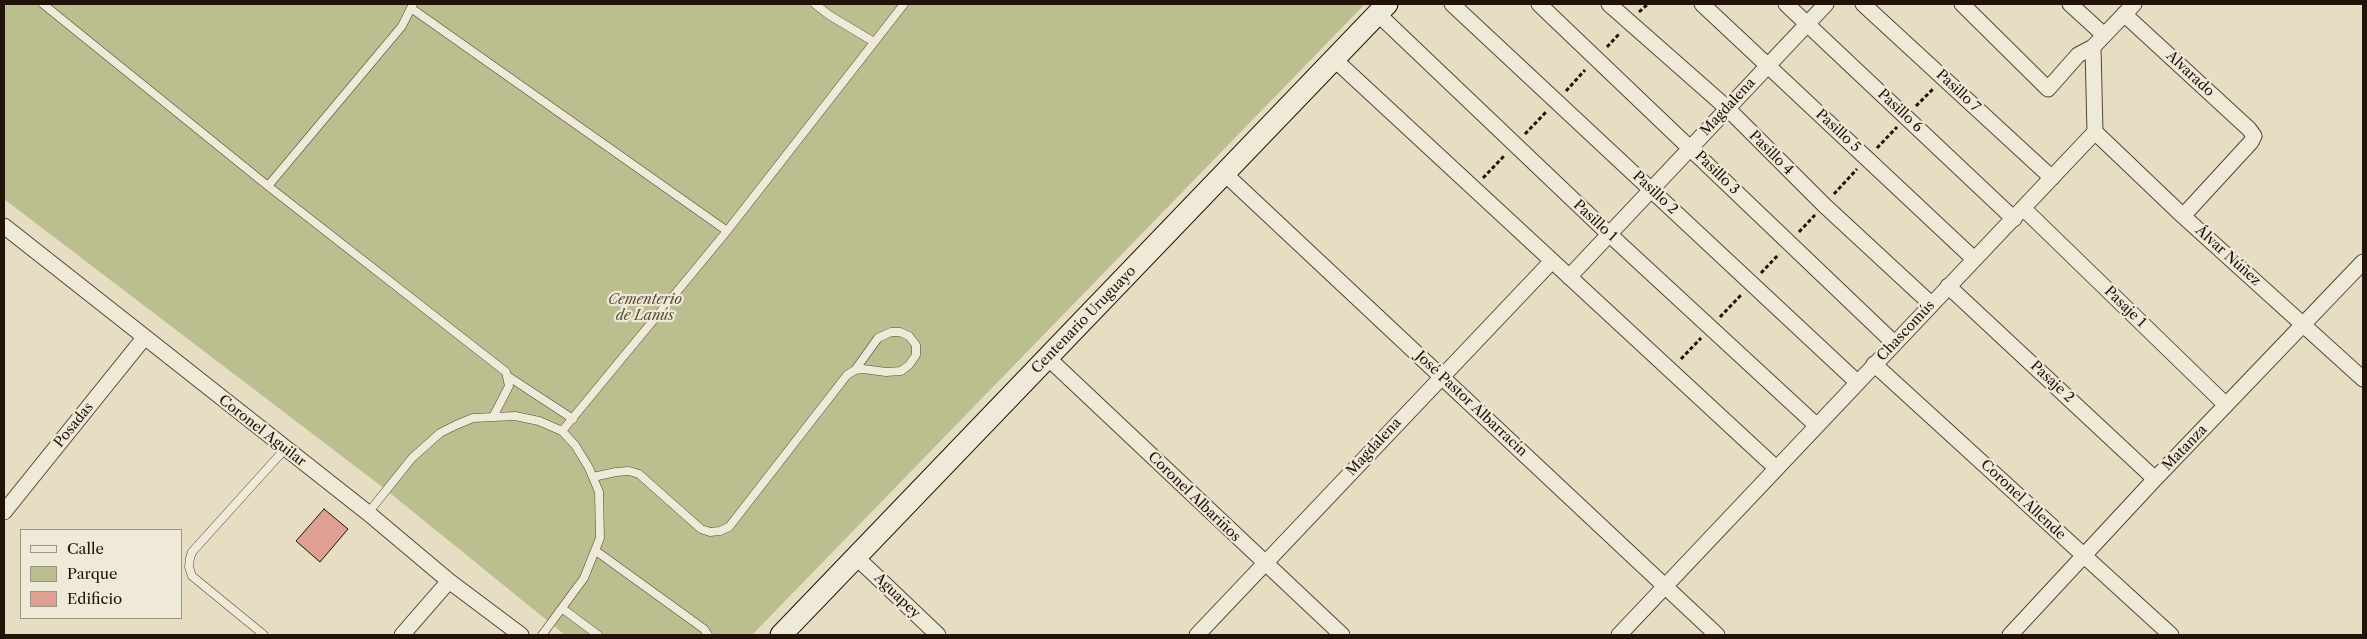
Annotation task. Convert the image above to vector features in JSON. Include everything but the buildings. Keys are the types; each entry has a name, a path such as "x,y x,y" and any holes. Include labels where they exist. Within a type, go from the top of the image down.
{"main road":[{"name":"Centenario Uruguayo","path":"781,635 1383,9"}],"street":[{"name":"Pasillo 2","path":"1452,4 1857,382"},
{"name":"Pasillo 3","path":"1539,4 1894,343"},
{"name":"Pasillo 4","path":"1610,4 1727,108 1824,205 1931,304"},
{"name":"Pasillo 5","path":"1702,4 1974,259"},
{"name":"Pasillo 6","path":"1786,4 1906,117 2019,214"},
{"name":"Magdalena","path":"1569,277 1826,4"},
{"name":"Pasillo 7","path":"1863,4 2052,178"},
{"path":"1962,4 2048,89 2078,55 2093,47 2129,9"},
{"path":"2070,4 2104,35"},
{"name":"Pasillo 1","path":"1383,9 1609,234 1816,425"},
{"name":"Alvarado","path":"2129,9 2254,136 2251,142 2183,216"},
{"path":"2093,47 2094,132"},
{"path":"1334,59 1776,468"},
{"name":"Chascomús","path":"1619,635 1948,286 2019,214 2094,132"},
{"name":"Álvar Núñez","path":"2094,132 2183,216 2363,379"},
{"name":"José Pastor Albarracín","path":"1224,173 1717,635"},
{"name":"Pasaje 1","path":"2019,214 2226,405"},
{"name":"Coronel Aguilar","path":"4,226 368,513 449,580 521,635"},
{"name":"Magdalena","path":"1197,635 1552,261"},
{"name":"Matanza","path":"2010,635 2363,262"},
{"name":"Pasaje 2","path":"1948,286 2156,479"},
{"name":"Posadas","path":"4,512 144,338"},
{"name":"Coronel Albariños","path":"1048,358 1342,635"},
{"name":"Coronel Allende","path":"1874,364 2171,635"},
{"name":"Aguapey","path":"856,557 938,635"},
{"path":"402,635 449,580"}],"lane":[{"path":"43,4 54,7 268,186 499,366 509,377 573,418"},
{"path":"815,4 829,15 874,42"},
{"path":"562,431 727,231 904,4"},
{"path":"268,186 402,26 412,6 727,231"},
{"path":"593,477 629,471 639,474 701,529 710,532 720,531 728,527 847,375 855,370 878,338 891,332 900,332 909,336 916,345 916,355 909,365 901,371 855,370"},
{"path":"494,415 506,395 509,377"},
{"path":"368,513 385,489 412,458 440,432 473,418 494,415 516,416 538,421 562,431 575,445 599,492 600,538 584,578 542,635"},
{"path":"264,635 192,576 189,567 190,558 192,552 285,449"},
{"path":"596,551 704,629 708,635"},
{"path":"562,609 598,635"}],"path":[{"path":"1670,370 1943,78"}],"green space":[{"name":"Cementerio de Lanús","path":"4,4 1365,4 752,635 565,635 385,489 4,199"}]}
